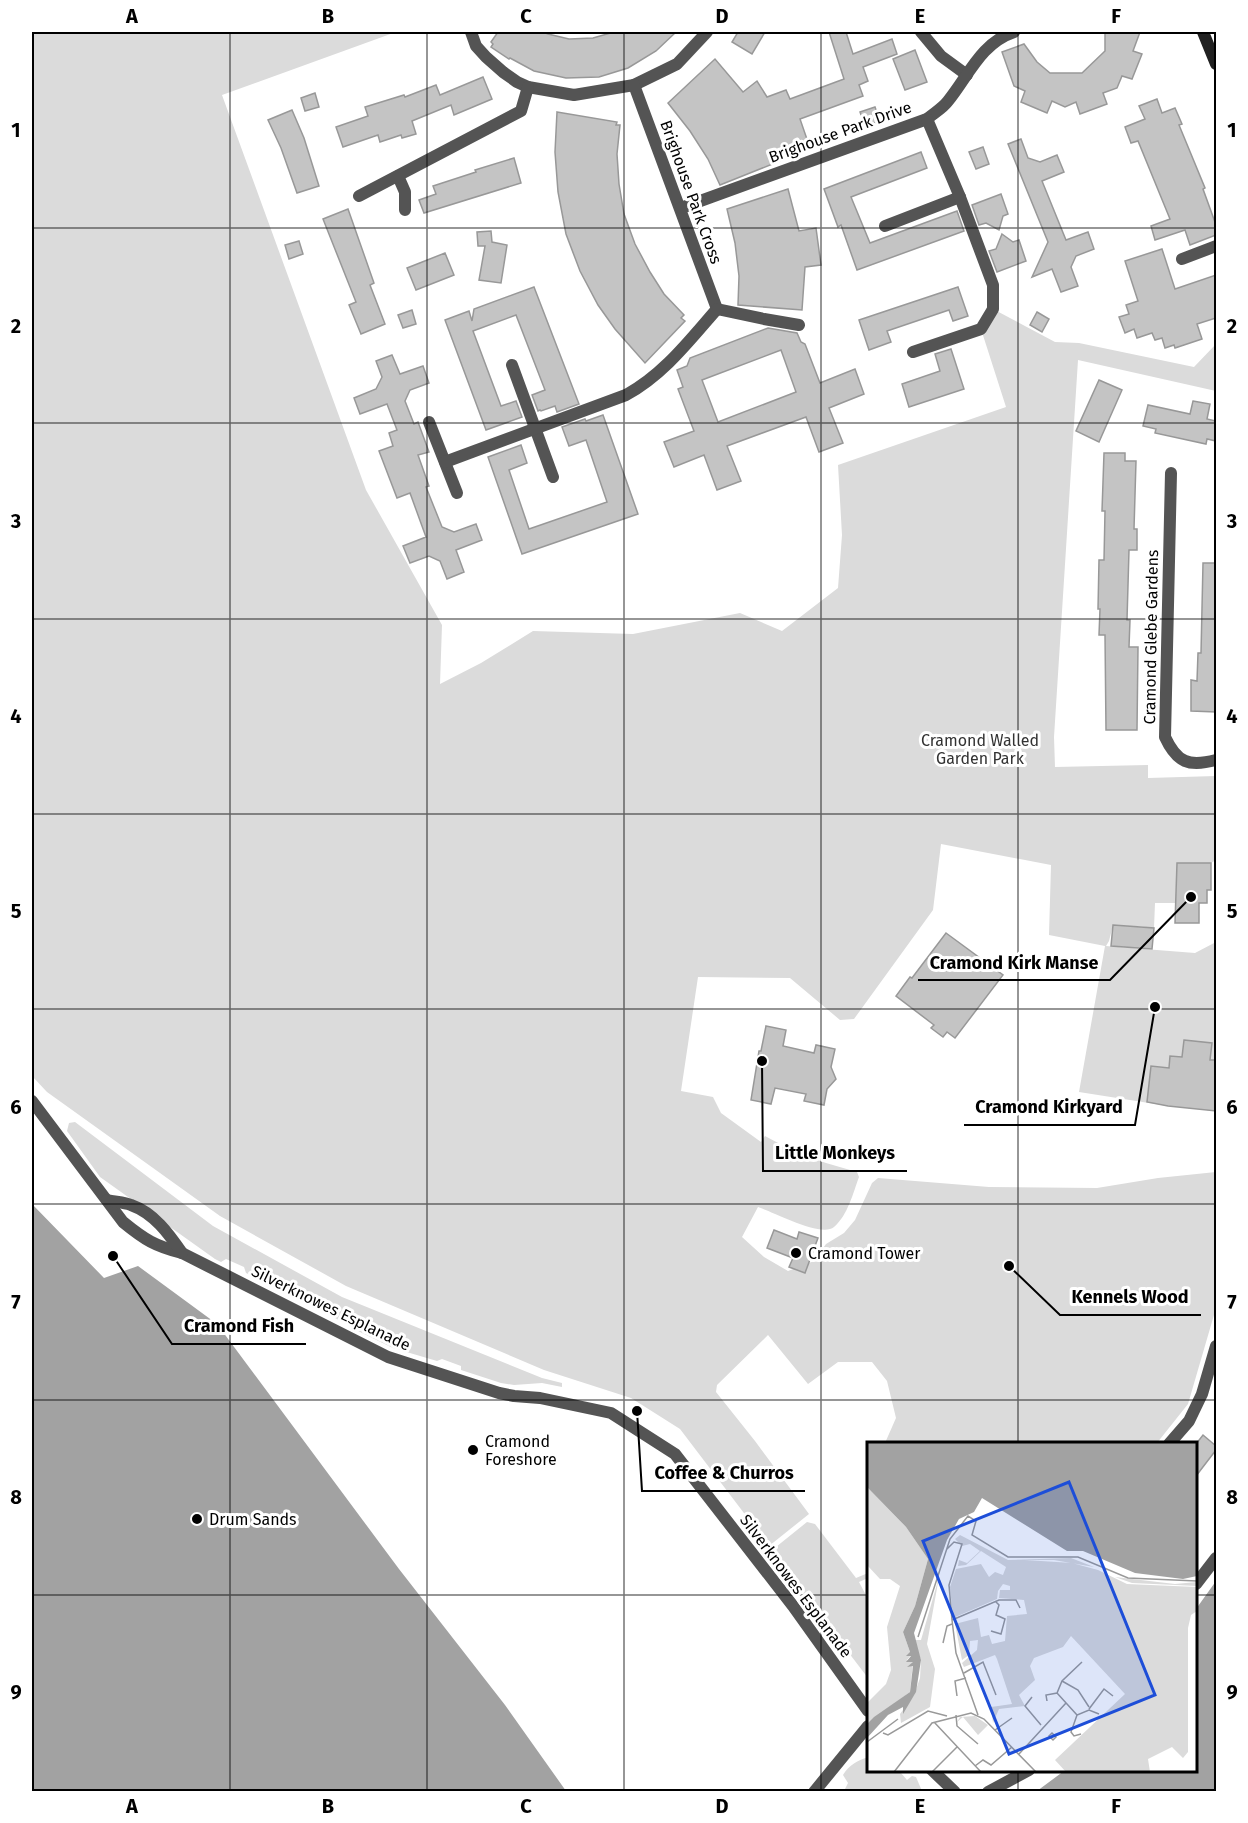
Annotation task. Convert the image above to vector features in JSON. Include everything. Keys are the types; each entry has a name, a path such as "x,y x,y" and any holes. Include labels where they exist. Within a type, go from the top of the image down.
{"street":[{"path":"471,32 476,46 503,72 528,87 574,95 634,86 677,64 707,32"},
{"path":"921,32 941,56 967,75"},
{"name":"Brighouse Park Drive","path":"681,208 927,119 946,103 983,51 1003,36 1014,32"},
{"path":"1203,32 1213,44 1216,64"},
{"name":"Brighouse Park Cross","path":"634,86 717,309"},
{"path":"359,196 521,111 528,87"},
{"path":"913,352 981,329 993,309 993,285 960,197 927,119"},
{"path":"398,176 405,192 405,210"},
{"path":"885,226 960,197"},
{"path":"1182,259 1216,246"},
{"path":"445,462 626,395 644,385 669,363 717,309 799,325"},
{"path":"513,365 553,477"},
{"path":"429,422 457,493"},
{"name":"Cramond Glebe Gardens","path":"1171,474 1165,737 1173,753 1188,762 1202,764 1216,760"},
{"name":"Silverknowes Esplanade","path":"32,1101 123,1222 140,1236 160,1247 182,1253 388,1357 499,1393 540,1398 611,1413 675,1454 793,1606 867,1710"},
{"path":"107,1200 132,1205 153,1219 168,1232 182,1253"},
{"path":"1170,1442 1189,1421 1202,1394 1216,1346"},
{"path":"1197,1583 1216,1558"},
{"path":"814,1791 867,1727"},
{"path":"934,1772 955,1791"},
{"path":"988,1791 1027,1772"}],"green space":[{"name":"Cramond Walled Garden Park","path":"32,32 396,32 222,95 366,490 442,625 440,684 481,663 533,631 633,634 740,613 782,631 838,588 842,535 838,465 1006,407 981,329 993,309 1055,342 1079,343 1194,367 1216,344 1216,391 1078,360 1054,737 1055,767 1148,765 1148,778 1216,776 1216,860 1211,863 1177,863 1176,903 1155,903 1154,928 1138,926 1137,942 1128,926 1113,925 1106,946 1195,953 1216,942 1216,1111 1079,1092 1105,946 1049,935 1051,865 941,844 933,910 854,1019 840,1020 790,978 698,977 681,1091 713,1097 721,1113 761,1142 765,1136 795,1152 857,1172 859,1177 846,1210 839,1222 828,1230 808,1227 758,1207 742,1237 764,1257 788,1271 814,1261 826,1244 844,1233 855,1220 872,1183 878,1178 989,1187 1097,1188 1216,1172 1216,1308 1188,1404 1158,1442 885,1442 896,1418 887,1381 872,1362 838,1362 808,1384 768,1335 717,1385 716,1392 809,1514 769,1546 680,1429 631,1398 544,1370 346,1286 220,1216 47,1092 32,1076"},
{"path":"75,1122 213,1226 342,1297 542,1378 562,1383 562,1387 542,1383 514,1385 501,1383 461,1370 461,1366 442,1359 437,1361 393,1348 289,1292 246,1273 244,1267 226,1259 221,1262 215,1259 100,1177 67,1131 69,1123"},
{"path":"807,1522 815,1524 856,1578 867,1573 867,1578 859,1582 867,1597 867,1677 771,1551"},
{"path":"867,1757 867,1772 902,1772 907,1780 912,1776 916,1777 922,1791 844,1791 848,1783 843,1775 860,1760"}],"shaded area":[{"name":"Drum Sands","path":"32,1204 104,1278 138,1266 217,1324 399,1569 505,1705 566,1791 32,1791"},
{"path":"1216,1581 1216,1791 1037,1791 1063,1772 1197,1772 1197,1608"}],"building":[{"path":"498,32 543,32 569,39 593,38 614,32 676,32 656,51 628,68 599,77 566,78 534,71 491,47 493,44 491,42"},
{"path":"738,32 765,32 752,54 732,42"},
{"path":"829,32 846,32 853,54 892,39 897,54 863,67 868,81 859,85 863,96 800,119 809,145 778,156 780,161 720,185 708,159 668,103 715,59 743,92 757,81 767,97 786,90 790,99 844,79"},
{"path":"1105,32 1140,32 1133,51 1142,54 1132,79 1122,76 1117,88 1103,93 1107,104 1080,114 1076,102 1065,107 1052,101 1047,113 1021,102 1025,91 1014,86 1002,52 1024,44 1037,62 1050,73 1082,73 1105,51"},
{"path":"915,50 927,82 905,90 893,59"},
{"path":"483,77 492,99 454,115 451,105 412,121 416,134 402,138 401,135 380,142 378,135 343,147 336,127 368,116 365,107 404,95 405,97 436,85 440,95"},
{"path":"315,93 319,107 305,111 301,98"},
{"path":"1157,99 1162,113 1175,108 1182,124 1179,125 1205,188 1203,189 1216,225 1216,235 1190,245 1185,230 1155,240 1151,226 1170,219 1138,141 1131,143 1125,127 1145,119 1139,106"},
{"path":"875,107 880,121 865,126 860,112"},
{"path":"292,110 304,138 319,186 297,193 268,120"},
{"path":"557,112 617,122 616,125 620,125 617,154 624,214 635,244 650,272 664,294 684,315 681,318 685,321 645,363 615,329 598,305 580,271 566,234 558,192 555,152"},
{"path":"1021,139 1028,158 1040,162 1057,155 1064,172 1042,181 1066,240 1088,232 1094,249 1076,256 1071,267 1078,286 1061,292 1052,269 1032,277 1048,242 1008,144"},
{"path":"983,147 989,164 976,169 969,152"},
{"path":"921,152 927,168 851,197 870,243 957,211 964,231 857,270 841,225 838,227 824,189"},
{"path":"514,158 521,183 424,213 419,200 436,194 433,186"},
{"path":"788,189 799,231 816,228 821,265 805,267 802,310 738,305 739,276 735,243 727,209"},
{"path":"1001,194 1008,214 1003,216 999,230 986,223 979,225 972,205"},
{"path":"348,209 374,283 370,285 385,324 361,334 349,305 356,302 323,219"},
{"path":"491,231 492,242 507,245 501,283 479,280 485,246 478,246 477,232"},
{"path":"1002,234 1013,242 1019,240 1026,261 997,272 989,251 996,249"},
{"path":"299,241 303,254 289,259 285,245"},
{"path":"1162,249 1175,289 1216,275 1216,318 1197,324 1202,339 1175,348 1174,345 1165,348 1162,338 1155,340 1152,333 1137,338 1134,329 1125,333 1119,317 1129,314 1126,305 1138,301 1125,261"},
{"path":"445,253 454,275 416,290 407,268"},
{"path":"534,287 579,404 557,412 555,406 538,411 532,395 545,390 516,315 473,331 501,406 516,401 522,417 486,430 445,320 469,311 472,321 474,309"},
{"path":"958,287 968,316 953,321 949,310 887,331 891,342 869,350 859,320"},
{"path":"412,310 416,324 403,328 398,315"},
{"path":"1037,312 1049,319 1042,332 1030,325"},
{"path":"768,328 797,333 801,342 805,344 820,383 855,369 864,394 829,408 843,443 819,452 806,417 727,446 741,481 717,490 704,455 674,467 664,442 694,431 678,389 683,387 677,370 687,366 690,358","holes":["781,350 796,392 718,422 702,380"]},
{"path":"951,349 964,389 909,407 902,384 940,371 935,354"},
{"path":"392,355 400,374 423,366 429,383 410,390 405,401 414,424 418,422 429,452 418,455 429,486 426,487 442,527 454,532 476,524 482,540 456,550 464,572 447,579 440,561 429,556 410,563 403,546 426,537 410,493 397,498 379,451 393,446 389,433 397,430 387,404 360,414 354,398 376,389 382,377 376,361"},
{"path":"1099,380 1122,390 1099,442 1076,431"},
{"path":"1193,401 1210,404 1207,419 1216,421 1216,441 1207,439 1206,444 1155,433 1156,429 1143,426 1148,405 1190,414"},
{"path":"603,415 638,514 522,554 488,457 521,445 527,463 509,470 529,529 607,502 586,440 569,446 562,427"},
{"path":"1104,453 1125,453 1125,461 1136,461 1134,529 1137,529 1137,550 1129,550 1127,620 1130,620 1129,647 1138,647 1137,730 1106,730 1105,635 1099,635 1100,609 1098,609 1099,560 1104,560 1105,511 1102,511"},
{"path":"1203,563 1216,563 1216,712 1191,711 1191,680 1197,681 1198,653 1201,653"},
{"path":"1177,863 1211,863 1211,890 1207,890 1207,903 1199,903 1199,923 1175,923"},
{"path":"1113,925 1154,928 1152,949 1111,946"},
{"path":"946,933 1003,975 955,1038 947,1032 943,1037 931,1028 934,1025 896,996"},
{"path":"766,1026 786,1030 783,1046 814,1053 816,1045 835,1049 831,1067 836,1079 827,1089 824,1105 804,1101 806,1094 775,1088 771,1104 751,1100 759,1051 761,1051"},
{"path":"1184,1040 1212,1043 1210,1060 1216,1060 1216,1111 1147,1102 1151,1066 1169,1068 1170,1056 1182,1057"},
{"name":"Cramond Tower","path":"774,1230 797,1239 799,1232 818,1238 805,1273 789,1267 793,1258 767,1248"},
{"path":"1203,1435 1216,1446 1216,1450 1197,1475 1197,1443"}],"place":[{"name":"Cramond Kirk Manse","path":"1191,897"},
{"name":"Cramond Kirkyard","path":"1155,1007"},
{"name":"Little Monkeys","path":"762,1061"},
{"name":"Cramond Tower","path":"796,1253"},
{"name":"Cramond Fish","path":"113,1256"},
{"name":"Kennels Wood","path":"1009,1266"},
{"name":"Coffee & Churros","path":"637,1411"},
{"name":"Cramond Foreshore","path":"473,1450"},
{"name":"Drum Sands","path":"197,1519"}]}
